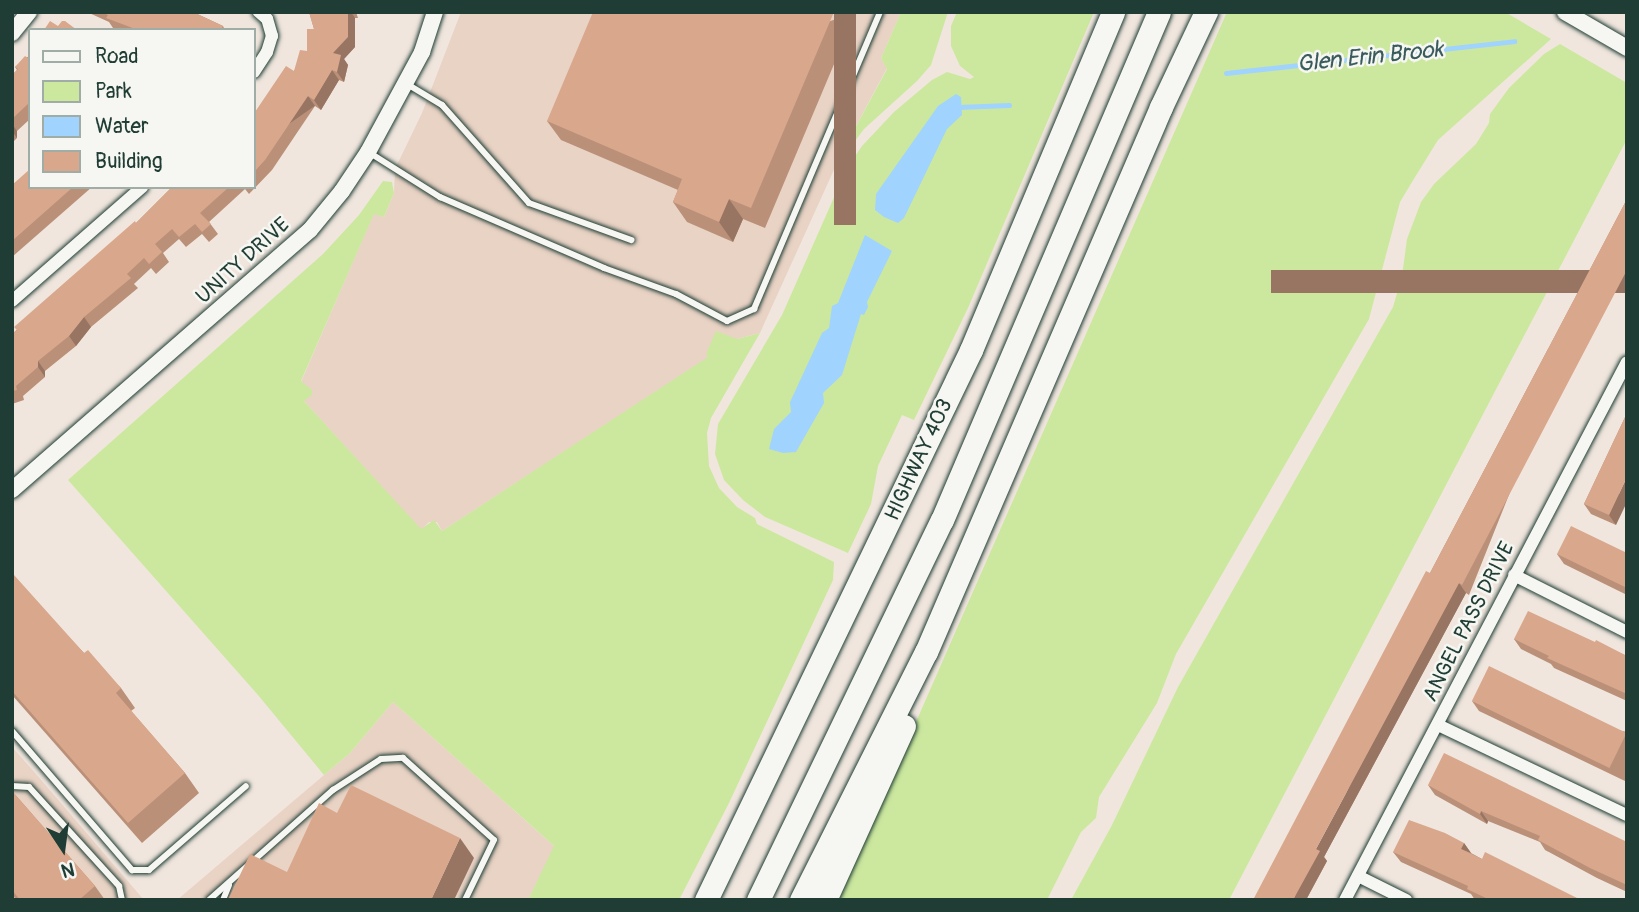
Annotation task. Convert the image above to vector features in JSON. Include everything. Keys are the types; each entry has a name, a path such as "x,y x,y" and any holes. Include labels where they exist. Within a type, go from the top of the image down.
{"highway":[{"name":"HIGHWAY 403","path":"706,900 971,350 1113,12"},
{"path":"758,900 942,520 1159,12"},
{"path":"801,900 926,652 1161,107 1206,12"},
{"path":"825,900 900,738 926,652"}],"street":[{"path":"12,33 29,12"},
{"path":"256,69 267,52 272,36 267,19 259,12"},
{"name":"UNITY DRIVE","path":"12,490 301,239 342,191 368,152 422,52 435,12"},
{"path":"1565,12 1627,48"},
{"path":"12,301 140,189"},
{"name":"ANGEL PASS DRIVE","path":"1345,900 1627,362"},
{"path":"1514,575 1627,632"},
{"path":"1438,725 1627,815"},
{"path":"1358,876 1406,900"}],"lane":[{"path":"368,152 450,202 604,268 676,294 727,321 754,309 880,12"},
{"path":"405,83 442,105 529,203 631,240"},
{"path":"12,731 132,870 149,870 246,786"},
{"path":"209,900 333,790 381,759 403,758 494,840 465,900"},
{"path":"12,786 29,787 119,886 122,900"},
{"path":"223,900 230,883"}],"shaded area":[{"path":"461,12 901,12 881,58 887,68 842,152 760,333 737,339 442,531 437,522 429,522 421,530 304,401 301,382 374,213 384,217 394,193 395,169 422,113"},
{"path":"393,702 555,847 528,900 177,900 350,753"},
{"path":"12,747 36,774 144,900 12,900"}],"green space":[{"path":"901,12 948,12 931,65 864,129 846,153 842,152 887,69 881,58"},
{"path":"957,12 1094,12 968,308 914,420 902,415 878,466 871,504 848,553 765,517 743,500 724,480 715,454 718,424 782,315 847,168 862,146 894,112 932,80 947,72 970,79 974,77 960,66 951,46 951,26"},
{"path":"1227,12 1505,12 1551,39 1438,140 1400,202 1369,319 1176,654 1157,703 1099,797 1096,818 1081,832 1047,900 838,900"},
{"path":"1560,44 1627,83 1627,139 1229,900 1071,900 1112,825 1178,687 1393,307 1402,276 1407,239 1421,202 1434,184 1476,144 1489,123 1490,114 1509,88 1544,54"},
{"path":"383,181 392,182 394,193 384,217 374,214 301,381 312,390 312,395 304,401 421,529 434,520 442,531 708,357 706,354 716,331 737,339 760,333 711,418 707,433 709,466 719,488 737,507 755,518 757,524 834,562 833,580 729,803 679,900 528,900 554,846 393,702 350,753 324,775 258,695 68,480 323,254 359,215"}],"water":[{"path":"956,94 961,97 962,115 947,129 904,218 898,223 884,217 875,210 876,194 938,106"},
{"path":"865,235 892,251 867,302 868,307 864,315 861,314 842,375 823,393 824,403 796,452 783,453 769,449 774,429 791,412 790,402 822,333 829,328 832,306 838,303"}],"building":[{"path":"102,12 193,12 223,26 133,28 106,18 108,15"},
{"path":"309,12 348,12 348,37 333,53 341,55 337,72 332,70 314,100 308,96 256,170 256,111 286,66 294,71 300,50 307,51 307,29 314,29"},
{"path":"593,12 834,12 751,208 729,199 719,222 673,202 682,179 547,121"},
{"path":"50,21 58,26 65,21 74,28 45,28"},
{"path":"25,56 28,58 28,104 12,119 12,75"},
{"path":"28,171 28,189 71,189 12,241 12,185"},
{"path":"170,189 227,189 200,213 211,224 202,232 195,224 179,237 172,229 155,244 162,252 149,264 144,258 127,274 131,278 84,317 69,336 38,361 38,367 16,386 17,390 12,391 12,334 17,330 14,327 135,221 136,223"},
{"path":"1627,199 1627,270 1462,585 1459,583 1316,849 1320,851 1293,900 1253,900 1426,571 1430,573"},
{"path":"1627,413 1627,477 1609,515 1584,504"},
{"path":"1571,526 1627,553 1627,588 1557,554"},
{"path":"14,575 84,653 88,650 121,688 116,693 185,773 128,823 12,691"},
{"path":"1528,611 1627,656 1627,694 1547,658 1549,656 1514,639"},
{"path":"1489,666 1627,733 1609,768 1472,701"},
{"path":"1444,753 1627,842 1627,885 1538,840 1540,836 1481,811 1480,814 1428,785"},
{"path":"351,785 460,838 431,900 228,900 250,854 287,872 319,803 337,813"},
{"path":"12,791 95,886 79,900 20,900 12,890"},
{"path":"1409,820 1464,843 1461,849 1482,859 1485,852 1581,900 1490,900 1467,889 1468,886 1393,852"}],"waterway":[{"name":"Glen Erin Brook","path":"1226,73 1514,41"},
{"name":"Glen Erin Brook","path":"958,107 1009,105"}]}
